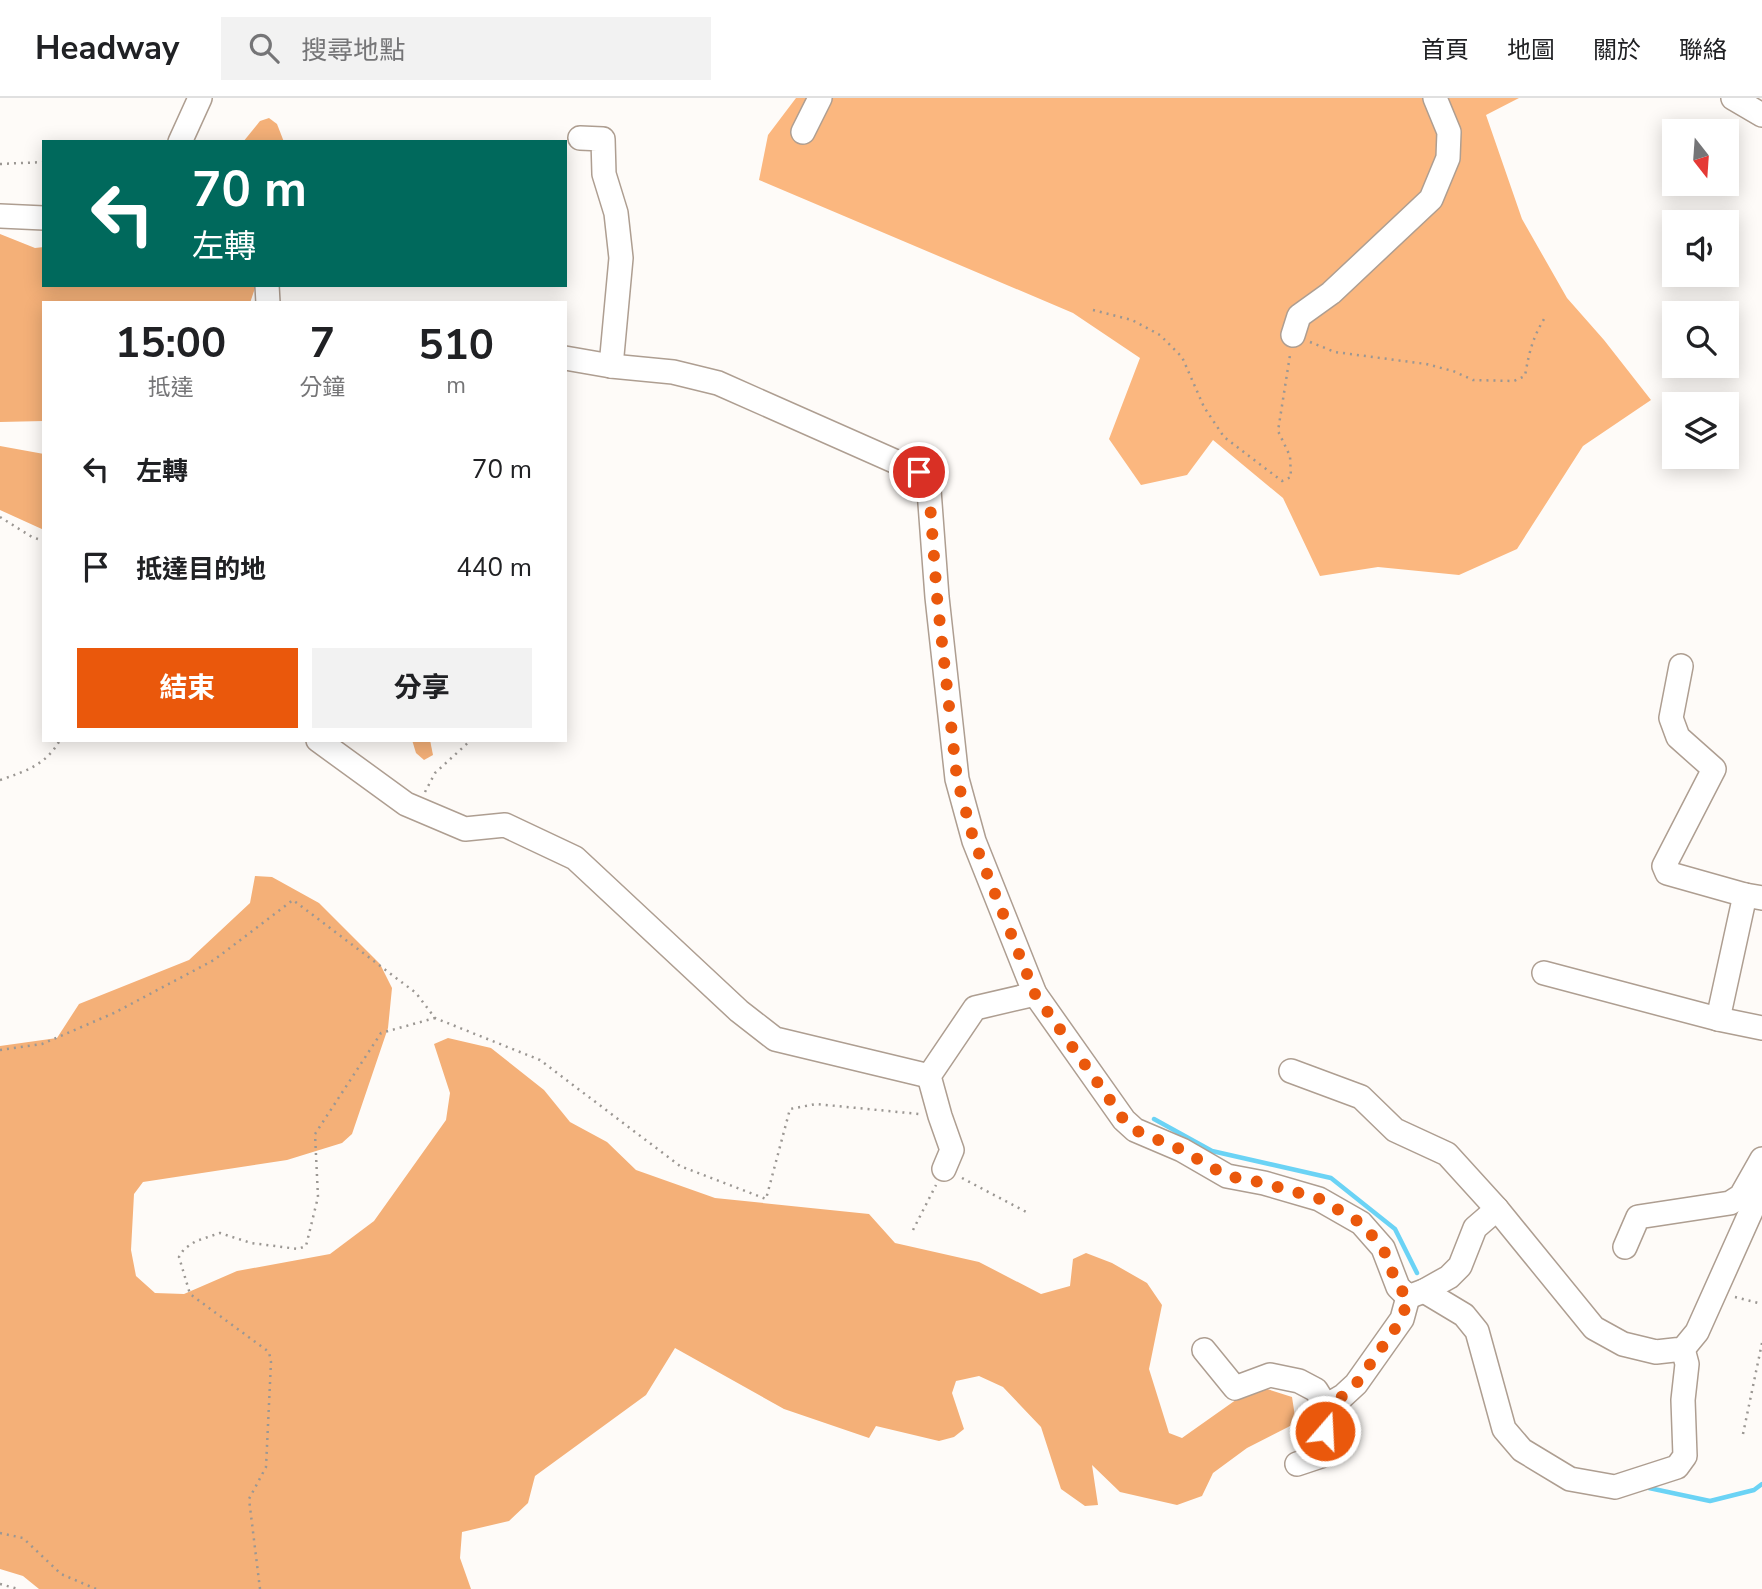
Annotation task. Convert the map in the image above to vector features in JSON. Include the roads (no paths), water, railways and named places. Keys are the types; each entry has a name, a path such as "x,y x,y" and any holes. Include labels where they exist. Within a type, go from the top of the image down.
{"street":[{"path":"181,140 200,98"},
{"path":"803,132 820,98"},
{"path":"1293,335 1299,316 1331,293 1431,199 1448,158 1449,132 1435,98"},
{"path":"1733,98 1762,115"},
{"path":"580,138 603,139 604,174 616,213 621,258 611,366"},
{"path":"0,216 42,218"},
{"path":"567,358 673,372 718,383 919,472 929,490 937,597 957,779 974,841 1035,994 1124,1120 1135,1130 1182,1150 1227,1176 1320,1199 1361,1223 1383,1248 1398,1287 1464,1315 1478,1331 1504,1429 1522,1450 1570,1479 1615,1487 1677,1467 1685,1456 1683,1400 1687,1364 1683,1349"},
{"path":"1681,666 1671,718 1678,737 1714,769 1664,866 1667,873 1754,897 1718,1019"},
{"path":"321,742 406,804 465,829 505,825 575,858 739,1011 775,1039 929,1076"},
{"path":"1544,973 1762,1028"},
{"path":"944,1169 952,1150 929,1076 975,1008 1035,994"},
{"path":"1291,1071 1361,1097 1395,1130 1447,1154 1497,1209 1594,1328 1623,1343 1656,1352 1683,1349 1697,1332 1762,1187"},
{"path":"1625,1247 1638,1217 1730,1203 1741,1196 1762,1159"},
{"path":"1326,1406 1356,1384 1402,1319 1416,1294 1449,1276 1460,1266 1475,1228 1497,1209"},
{"path":"1204,1350 1235,1388 1270,1375 1299,1381 1316,1390 1326,1406 1324,1455 1297,1464"}],"waterway":[{"path":"1154,1119 1212,1151 1331,1178 1395,1229 1417,1273"},
{"path":"1649,1488 1710,1501 1754,1490 1762,1484"}]}
